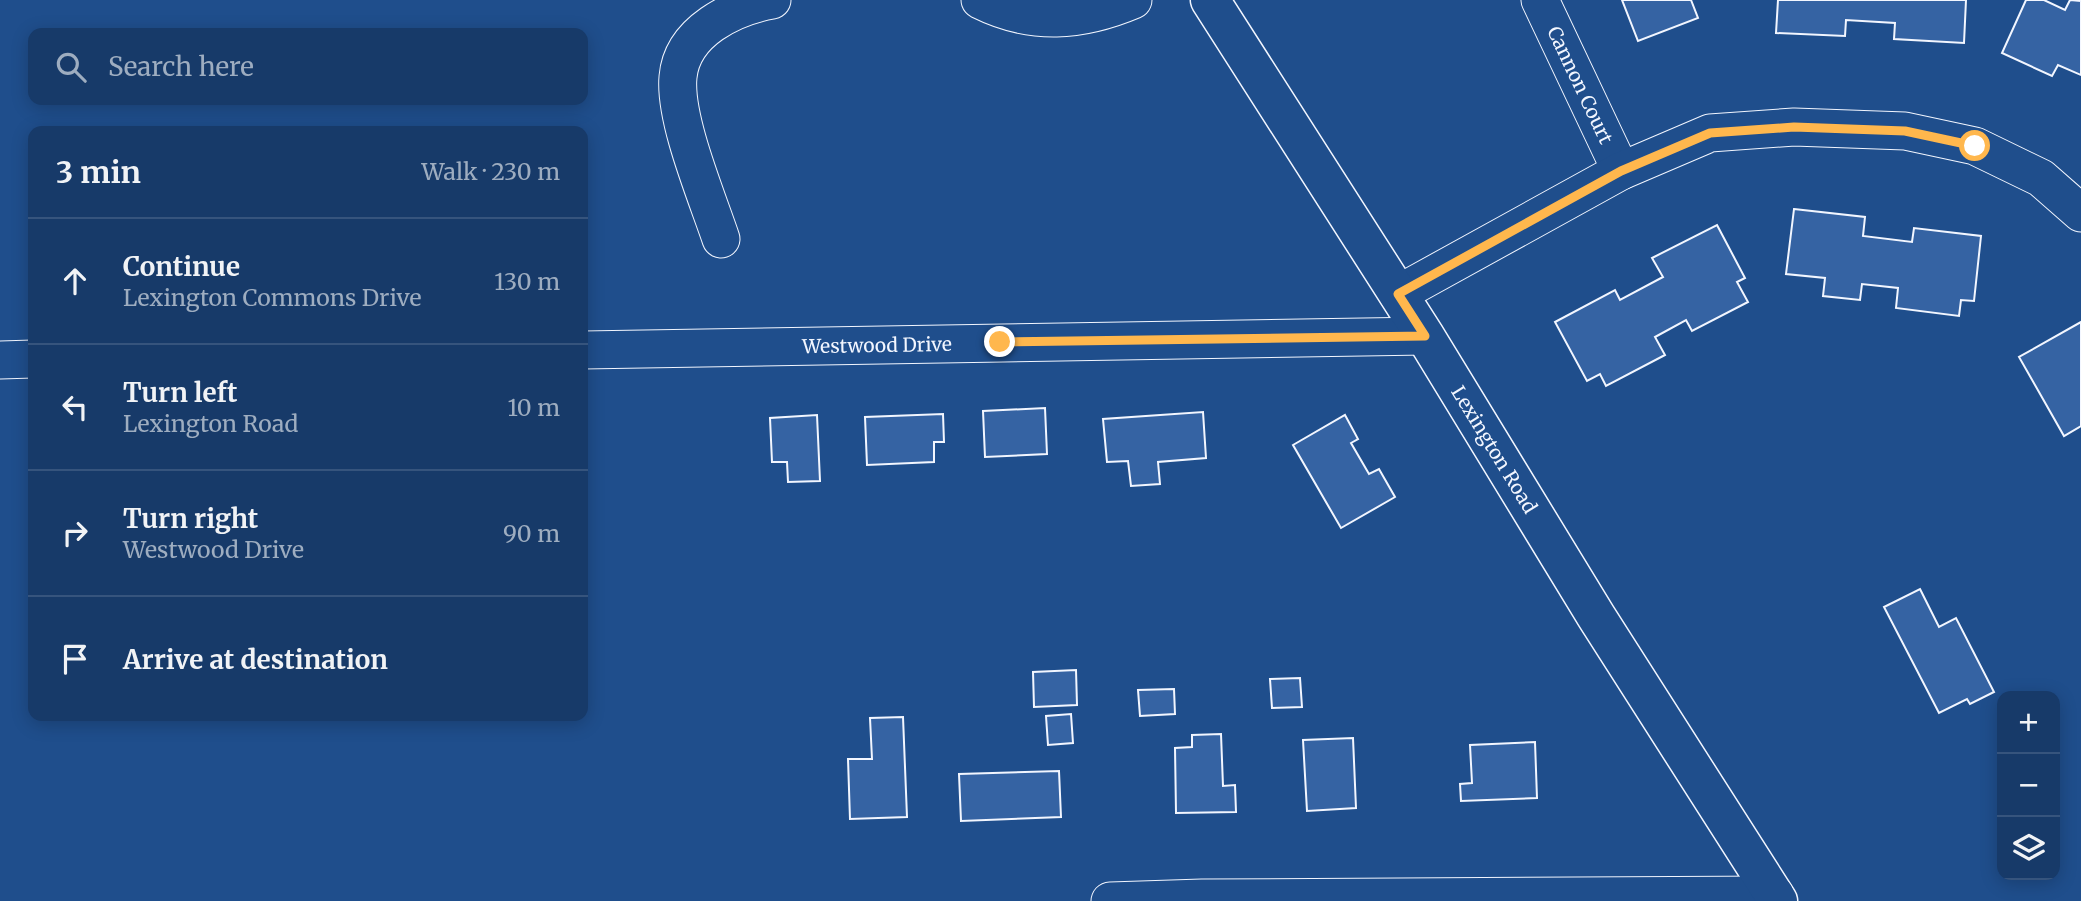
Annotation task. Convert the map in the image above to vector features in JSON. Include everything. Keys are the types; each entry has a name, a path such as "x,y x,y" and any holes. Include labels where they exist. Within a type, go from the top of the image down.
{"main road":[{"name":"Lexington Road","path":"1210,0 1425,336 1596,616 1779,899"}],"street":[{"path":"721,239 691,152 681,108 678,76 687,50 699,33 721,18 772,0"},
{"path":"980,0 1026,18 1058,19 1108,11 1133,0"},
{"name":"Cannon Court","path":"1540,0 1621,171"},
{"path":"1398,294 1621,171 1710,133 1794,127 1905,131 1975,146 2041,178 2081,213"},
{"name":"Westwood Drive","path":"588,350 1425,336"},
{"path":"0,360 28,359"},
{"path":"1110,901 1216,898 1779,899"}],"building":[{"path":"1622,0 1691,0 1698,18 1638,41"},
{"path":"1778,0 1966,0 1964,43 1894,39 1895,23 1846,20 1845,36 1776,33"},
{"path":"2026,0 2044,0 2065,10 2070,0 2081,1 2081,75 2058,65 2052,76 2002,53"},
{"path":"1794,209 1865,217 1863,236 1912,242 1914,228 1981,236 1974,301 1961,300 1959,316 1896,308 1898,288 1862,284 1860,300 1823,296 1825,278 1786,274"},
{"path":"1717,225 1745,278 1737,282 1748,302 1692,331 1686,320 1655,337 1665,355 1606,386 1600,374 1587,381 1555,322 1615,290 1620,300 1663,277 1652,258"},
{"path":"2081,322 2081,426 2064,436 2019,357"},
{"path":"1045,408 1047,454 985,457 983,411"},
{"path":"1203,412 1206,458 1158,462 1160,484 1131,486 1128,461 1107,462 1103,419"},
{"path":"943,414 944,442 934,442 934,462 867,465 865,417"},
{"path":"817,415 820,481 788,482 787,462 772,462 770,418"},
{"path":"1345,415 1358,439 1351,443 1369,474 1379,469 1395,497 1341,528 1293,445"},
{"path":"1920,589 1939,627 1956,618 1994,692 1970,704 1967,699 1939,713 1884,607"},
{"path":"1076,670 1077,705 1034,707 1033,672"},
{"path":"1300,678 1302,707 1272,708 1270,679"},
{"path":"1174,689 1175,714 1140,716 1138,690"},
{"path":"1071,714 1073,743 1048,745 1046,716"},
{"path":"903,717 907,817 850,819 848,759 872,759 870,718"},
{"path":"1221,734 1223,786 1235,785 1236,812 1176,813 1175,748 1192,747 1192,735"},
{"path":"1353,738 1356,808 1307,811 1303,740"},
{"path":"1535,742 1537,798 1461,801 1460,784 1472,783 1470,745"},
{"path":"1059,771 1061,817 961,821 959,774"}],"route":[{"path":"1000,342 1425,336 1398,294 1621,171 1710,133 1794,127 1905,131 1975,146"}]}
